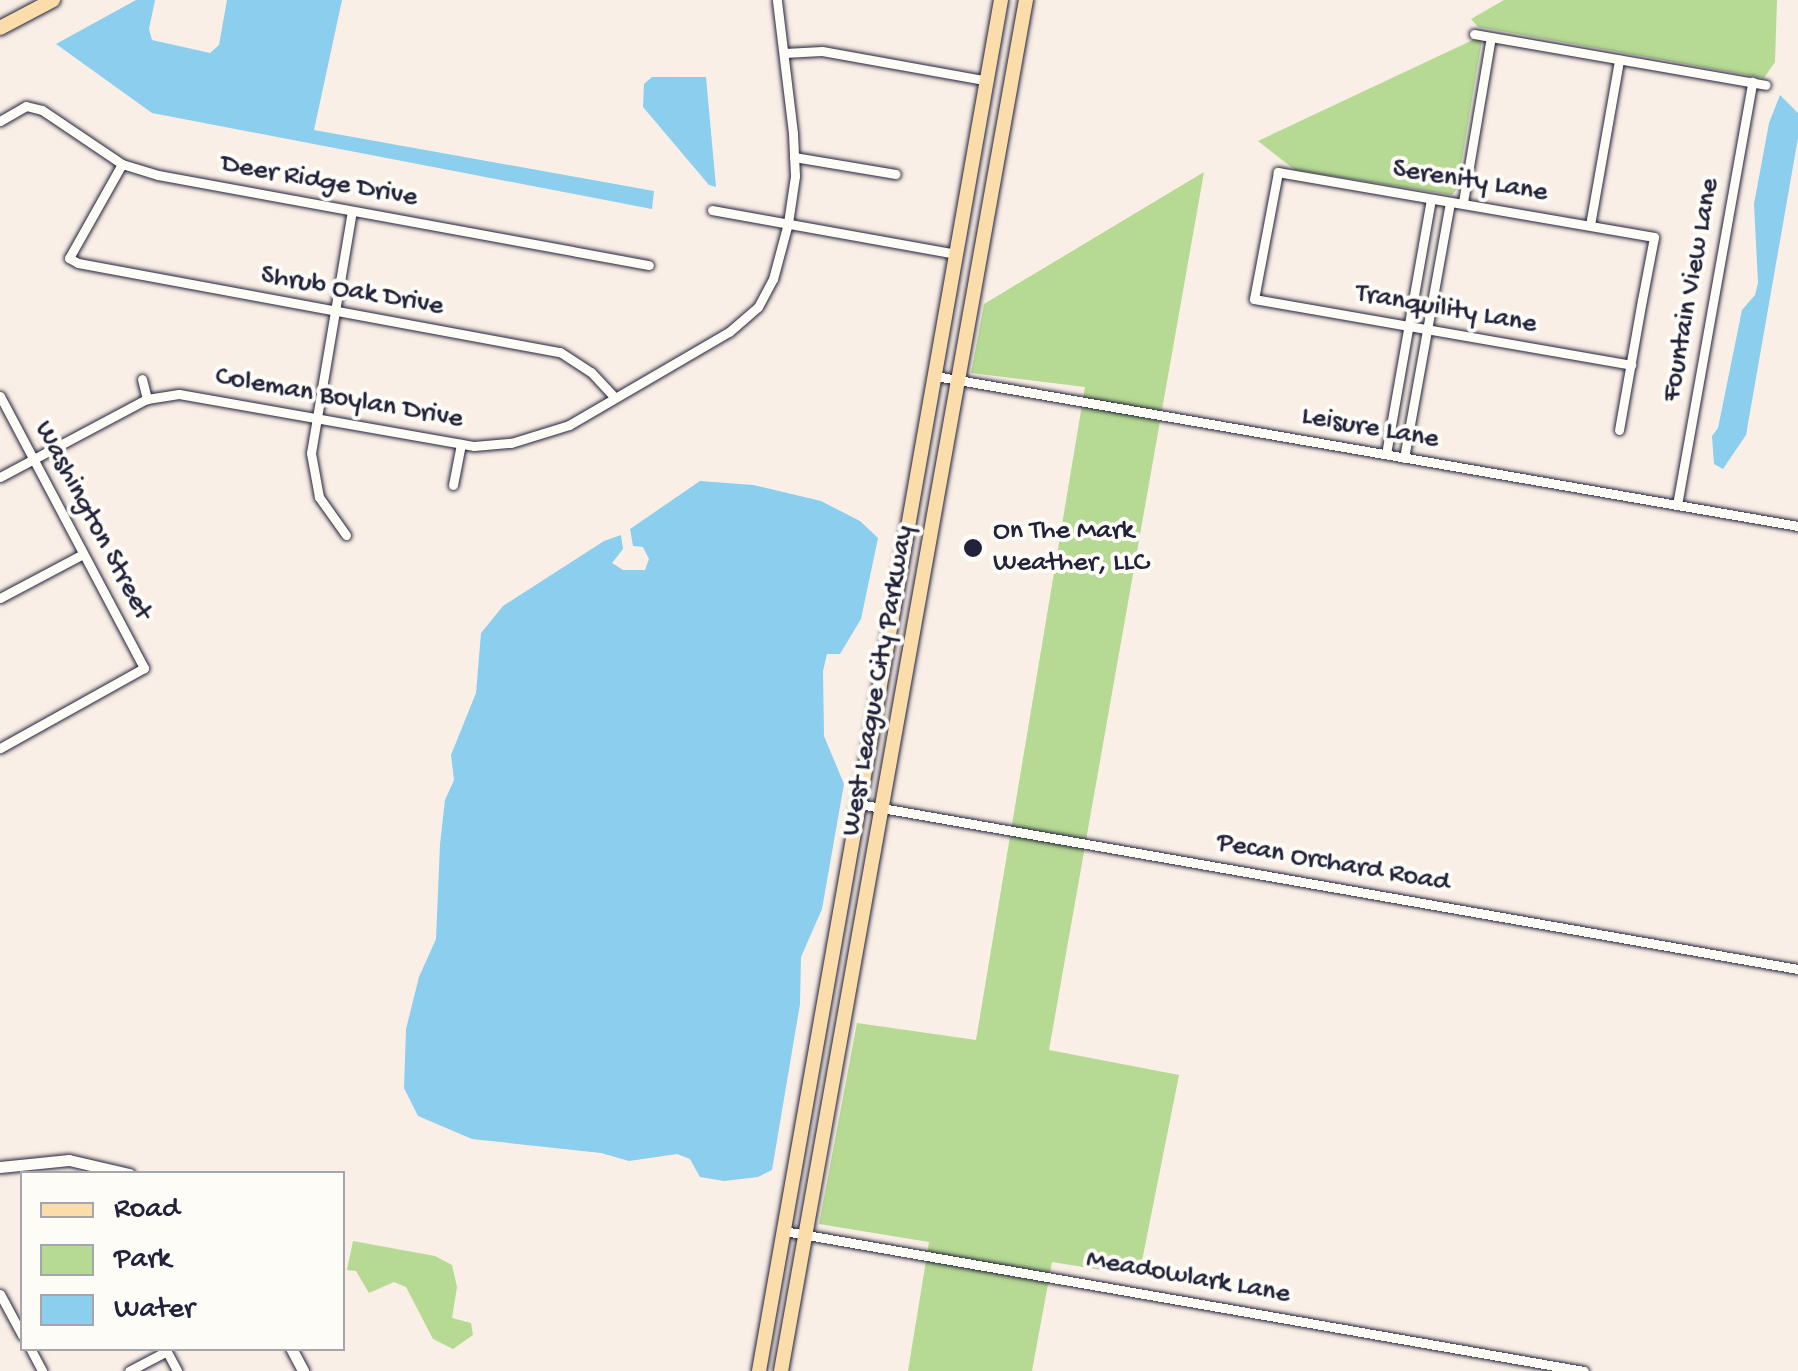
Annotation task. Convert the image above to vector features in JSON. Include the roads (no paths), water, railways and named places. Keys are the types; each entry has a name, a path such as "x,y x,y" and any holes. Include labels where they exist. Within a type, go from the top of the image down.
{"main road":[{"path":"0,28 52,0"},
{"name":"West League City Parkway","path":"759,1371 1001,0"},
{"name":"West League City Parkway","path":"781,1371 1026,0"},
{"path":"988,80 1011,84"}],"street":[{"name":"Coleman Boylan Drive","path":"0,478 147,399 178,394 461,444 511,444 569,425 729,332 758,307 773,279 788,223 794,157 777,0"},
{"path":"1474,34 1766,85"},
{"path":"1463,202 1490,37"},
{"path":"784,53 822,51 988,80"},
{"path":"1590,225 1620,60"},
{"name":"Fountain View Lane","path":"1677,505 1752,82"},
{"name":"Deer Ridge Drive","path":"0,121 26,106 42,110 122,164 158,175 649,265"},
{"path":"794,157 896,174"},
{"name":"Shrub Oak Drive","path":"122,164 69,258 106,271 560,352 591,372 614,398"},
{"name":"Serenity Lane","path":"1254,299 1278,172 1463,202 1654,237 1631,365"},
{"path":"1386,454 1430,199"},
{"path":"1404,458 1450,202"},
{"path":"346,535 319,498 311,453 314,416 352,210"},
{"path":"712,210 956,254"},
{"name":"Tranquility Lane","path":"1254,299 1631,365"},
{"path":"1619,430 1631,365"},
{"name":"Leisure Lane","path":"935,376 1798,526"},
{"path":"142,379 147,399"},
{"name":"Washington Street","path":"0,396 144,668 0,748"},
{"path":"453,485 461,444"},
{"path":"0,598 84,554"},
{"name":"Pecan Orchard Road","path":"860,804 1798,969"},
{"path":"0,1167 69,1160 116,1171"},
{"name":"Meadowlark Lane","path":"784,1231 1584,1371"},
{"path":"0,1294 20,1331"},
{"path":"129,1371 164,1351"}],"water":[{"path":"136,0 155,0 149,29 152,40 210,53 219,45 227,0 342,0 314,130 654,191 652,209 152,113 56,44"},
{"path":"652,77 706,77 716,187 709,185 643,107 644,84"},
{"path":"1780,95 1798,113 1798,138 1746,435 1723,469 1714,464 1712,436 1718,428 1742,310 1755,295 1758,283 1754,204 1769,123"},
{"path":"700,481 753,485 821,501 860,521 878,538 861,619 840,654 827,654 823,671 824,736 844,784 822,909 801,957 800,1004 772,1170 758,1177 724,1181 700,1177 690,1159 677,1154 629,1161 601,1153 472,1139 418,1116 404,1088 406,1029 419,977 436,939 440,844 445,800 454,780 451,755 476,693 481,633 503,606 604,541 621,535 623,549 612,563 623,570 645,570 649,559 643,547 633,546 630,529"}],"place":[{"name":"On The Mark Weather, LLC","path":"973,548"}]}
